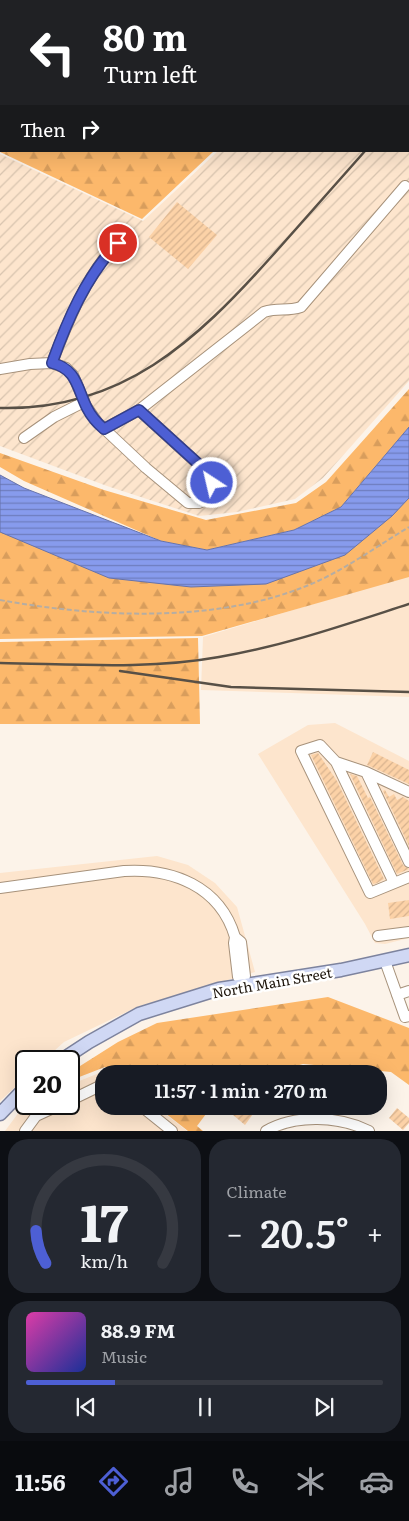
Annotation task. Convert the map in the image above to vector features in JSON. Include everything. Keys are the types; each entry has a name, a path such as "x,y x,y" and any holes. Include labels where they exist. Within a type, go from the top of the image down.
{"main road":[{"name":"North Main Street","path":"77,1050 139,1014 219,989 243,983 385,961 409,955"},
{"path":"0,1114 15,1098"}],"street":[{"path":"104,429 139,410 264,312 277,308 288,311 300,307 405,186"},
{"path":"52,363 84,289 118,243"},
{"path":"0,369 30,364 52,363 61,365 70,372 90,414 146,468 188,503 199,503 207,500 212,489 209,474 139,410"},
{"path":"24,438 67,409 84,402"},
{"path":"394,883 336,762 320,745 300,751 370,893 394,883 409,876"},
{"path":"336,762 366,772 409,792"},
{"path":"366,772 409,862"},
{"path":"0,888 124,871 141,870 170,874 195,886 223,912 235,936 234,943 238,977 243,983"},
{"path":"378,936 409,932"},
{"path":"385,961 405,1017 409,1016"},
{"path":"397,994 409,991"},
{"path":"80,1096 95,1088"},
{"path":"25,1131 38,1115"},
{"path":"153,1115 173,1131"},
{"path":"266,1131 282,1124 314,1119 360,1126 369,1131"}],"path":[{"path":"0,600 116,614 234,605 267,598 317,581 365,556 409,526"}],"shaded area":[{"path":"217,152 409,152 409,381 323,478 295,499 237,512 199,516 107,486 0,446 0,154 143,221"},
{"path":"409,575 409,697 201,690 203,637"},
{"path":"335,723 409,761 409,938 385,944 375,943 258,754 308,725"},
{"path":"157,856 188,865 215,883 237,907 255,972 139,1006 64,1042 55,1050 15,1050 15,1087 0,1101 0,873"},
{"path":"95,1075 95,1115 167,1115 187,1131 5,1131 17,1115 80,1115 80,1081"}],"green space":[{"path":"0,152 213,152 142,219"},
{"path":"409,389 409,427 341,507 294,530 207,550 161,541 24,481 0,467 0,453 104,490 206,520 296,503 326,482"},
{"path":"409,477 409,577 202,636 0,639 0,517 214,579"},
{"path":"198,638 200,724 0,724 0,642"},
{"path":"328,997 409,1028 409,1085 391,1072 387,1072 387,1065 95,1065 95,1071 80,1077 80,1066 118,1042 157,1023"},
{"path":"168,1115 205,1115 197,1126 203,1131 188,1131"}],"water":[{"path":"409,427 409,498 392,516 345,555 266,584 191,587 109,578 0,532 0,475 24,488 161,541 207,550 294,530 341,507"}],"building":[{"path":"177,202 217,235 188,269 149,237"},
{"path":"373,752 409,770 409,784 367,765"},
{"path":"318,753 337,781 384,879 377,883 373,884 311,755"},
{"path":"350,774 357,776 368,798 370,797 403,865 409,869 397,874"},
{"path":"385,790 389,797 394,794 397,800 403,797 409,801 409,846 383,791"},
{"path":"409,900 409,916 390,919 388,903"},
{"path":"397,1108 409,1118 409,1123 403,1130 389,1118"},
{"path":"233,1115 252,1115 245,1125"}],"railway":[{"path":"0,408 44,406 83,397 120,384 153,365 185,342 215,316 272,256 364,152"},
{"path":"0,663 137,665 192,661 291,641 409,604"},
{"path":"120,671 231,687 409,692"}],"route":[{"path":"118,243 109,252 84,289 52,363 61,365 73,375 90,414 104,429 139,410 209,474 212,483"}]}
